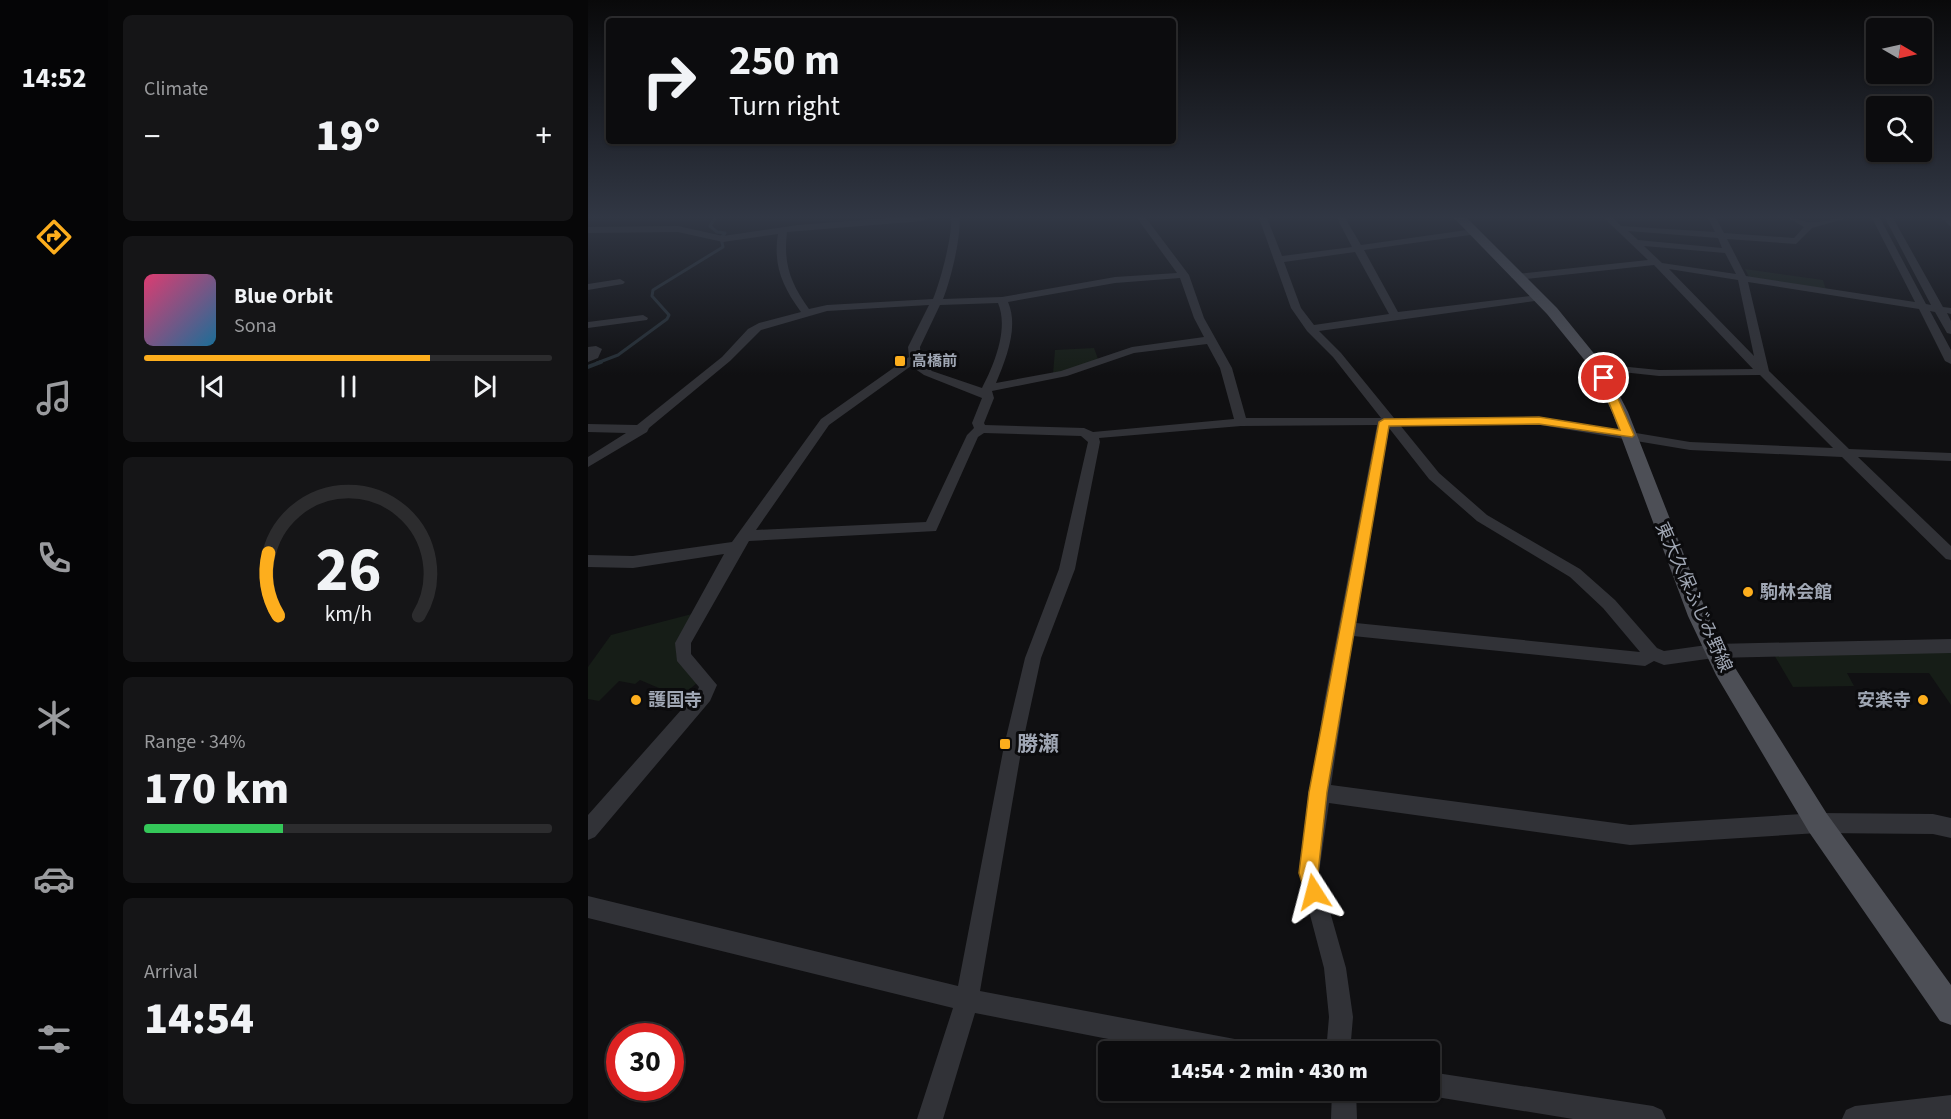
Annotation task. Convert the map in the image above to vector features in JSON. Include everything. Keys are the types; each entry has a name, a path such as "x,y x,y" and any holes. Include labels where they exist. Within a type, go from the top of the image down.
{"main road":[{"name":"東大久保ふじみ野線","path":"1510,270 1538,298 1598,367 1628,435 1680,571 1714,651 1755,723 1818,823 1951,1010"}],"street":[{"path":"782,270 784,283 806,312"},
{"path":"588,830 704,696 708,685 683,656 683,643 703,603 741,541 825,422 913,359 914,347 938,301 945,284 947,270"},
{"path":"1180,270 1199,318 1226,368 1239,408 1241,422"},
{"path":"1280,270 1296,308 1311,329 1337,355 1387,422 1453,495 1482,518 1575,573 1609,604 1651,653 1664,658 1714,651 1951,646"},
{"path":"1369,270 1395,316"},
{"path":"1516,277 1585,270"},
{"path":"1665,270 1764,372 1951,555"},
{"path":"1701,270 1951,310"},
{"path":"1739,270 1764,372"},
{"path":"1903,270 1951,361"},
{"path":"1918,270 1951,331"},
{"path":"588,463 643,429 734,352 754,328 806,312 876,304 1002,300 1115,280 1184,275"},
{"path":"588,287 620,282"},
{"path":"1311,329 1538,298"},
{"path":"981,429 978,423 988,398 987,391 1009,323 1007,306 1002,300"},
{"path":"588,325 643,318"},
{"path":"913,359 928,373 987,391 1063,374 1132,350 1210,340"},
{"path":"588,350 596,349 592,358 588,359"},
{"path":"1598,367 1659,373 1764,372"},
{"path":"1091,436 1241,422 1539,421 1690,446 1951,457"},
{"path":"1339,1041 1341,1017 1335,968 1309,873 1318,792 1346,628 1387,422"},
{"path":"588,428 643,429"},
{"path":"588,561 633,562 741,541 931,527 973,435 981,429 1072,431 1084,432 1091,436 1094,442 1076,536 1067,569 1033,658 1013,746 967,1000 930,1119"},
{"path":"1346,628 1645,659 1651,653"},
{"path":"1318,792 1629,835 1818,823 1933,824 1951,828"},
{"path":"588,907 967,1000 1182,1041"},
{"path":"1440,1086 1653,1119"},
{"path":"1344,1101 1344,1119"},
{"path":"1855,1119 1951,1108"}],"shaded area":[{"path":"1746,270 1823,280 1826,290 1749,277"},
{"path":"1094,348 1099,362 1053,374 1055,350"},
{"path":"692,614 676,650 681,664 697,683 680,697 640,680 635,684 619,681 599,701 588,699 588,667 611,635"},
{"path":"1951,649 1951,705 1929,673 1847,673 1854,686 1793,687 1773,653"}],"waterway":[{"path":"597,363 618,355 667,319 669,315 652,296 653,290 685,270"},
{"path":"588,367 601,362"}],"place":[{"name":"高橋前","path":"900,361"},
{"name":"駒林会館","path":"1748,592"},
{"name":"護国寺","path":"636,700"},
{"name":"安楽寺","path":"1923,700"},
{"name":"勝瀬","path":"1005,744"}],"route":[{"path":"1314,892 1309,873 1318,792 1384,422 1539,421 1628,435 1604,378"}]}
